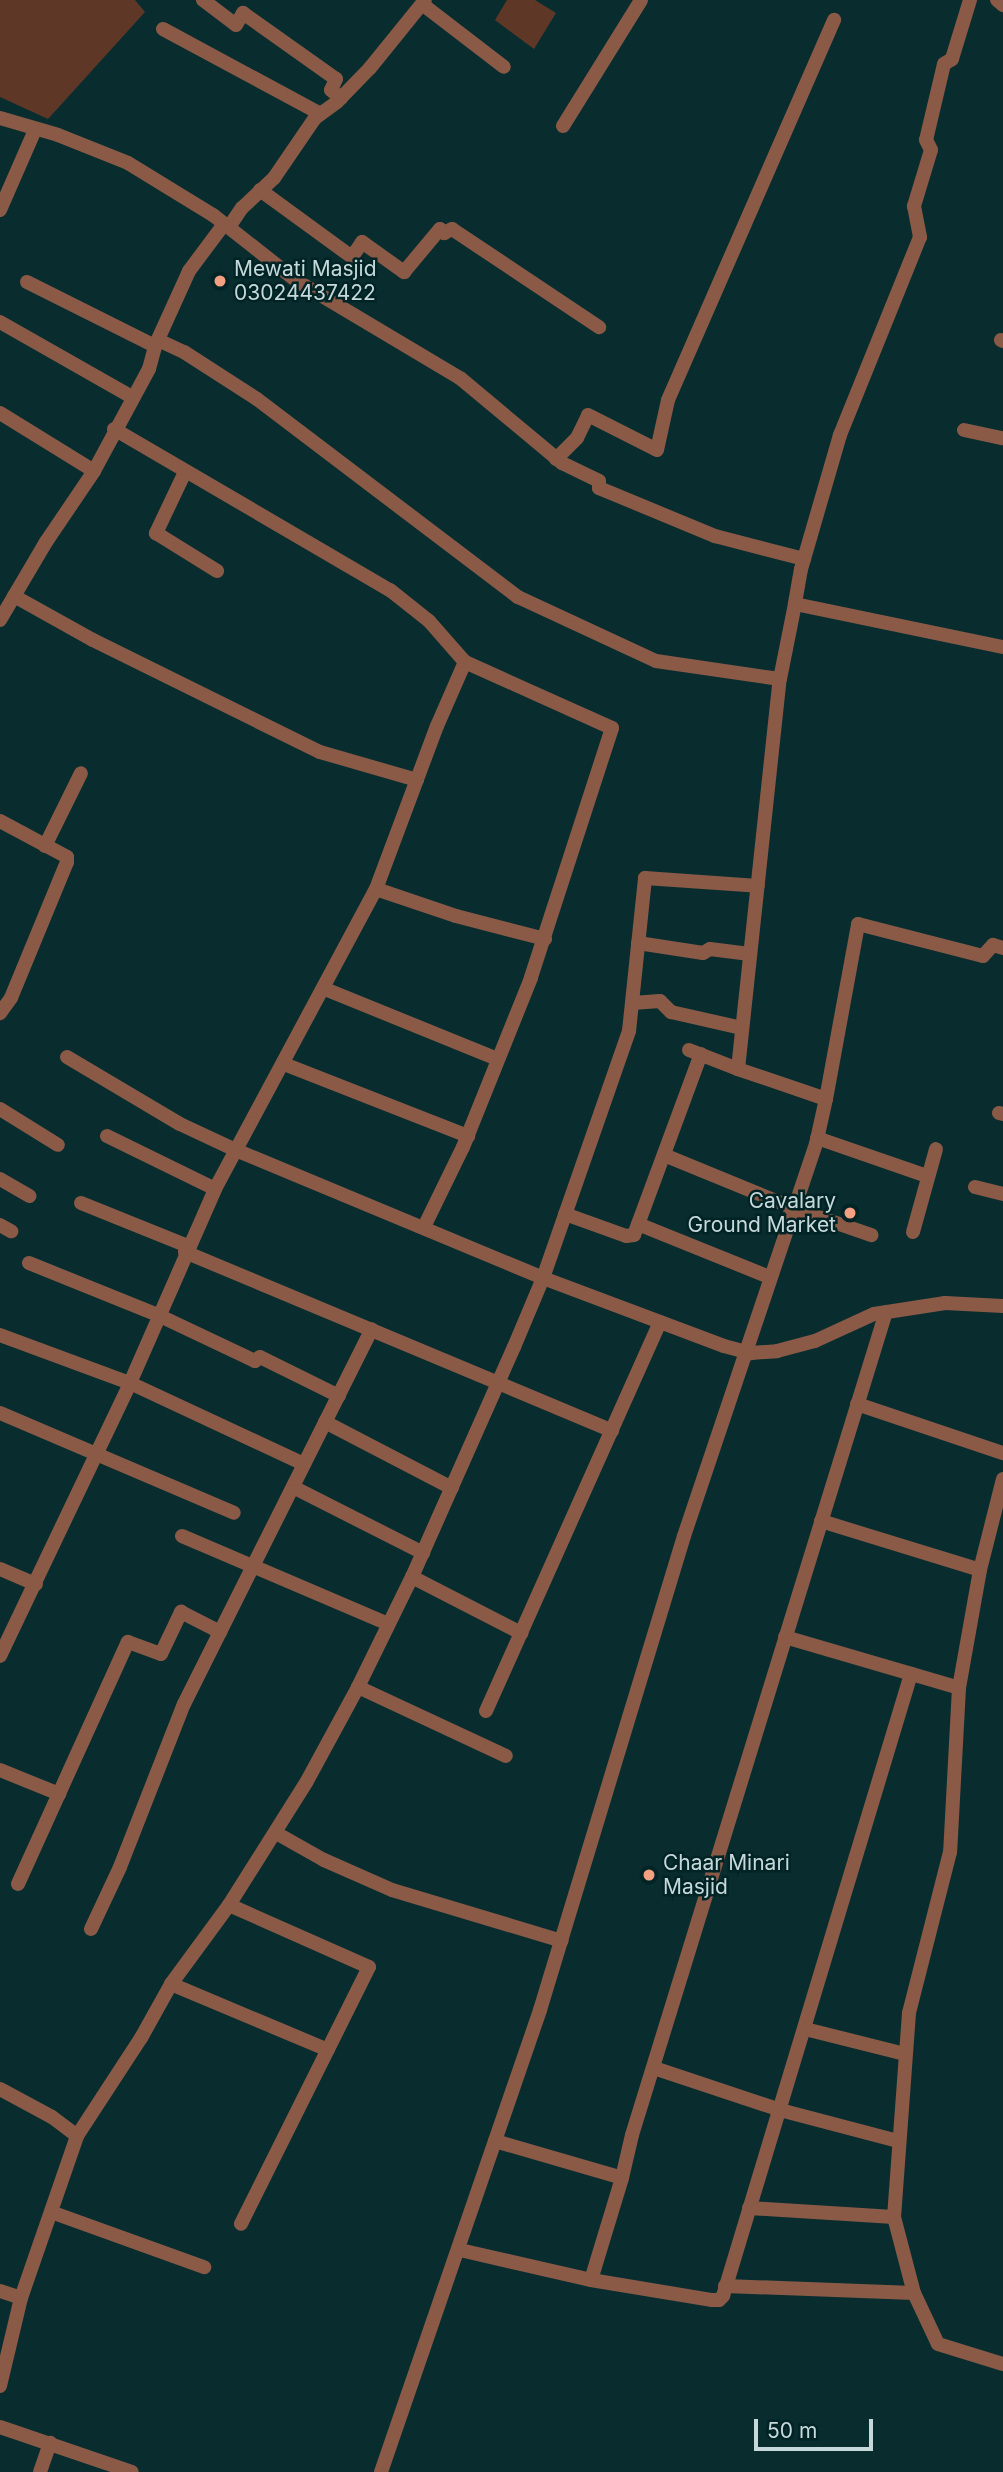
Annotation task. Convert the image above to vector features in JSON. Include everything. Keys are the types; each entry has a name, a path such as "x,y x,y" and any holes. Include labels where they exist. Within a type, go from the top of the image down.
{"street":[{"path":"203,0 236,25 243,13 336,79 331,90 341,98"},
{"path":"564,126 641,0"},
{"path":"738,1069 780,680 804,559 840,435 920,237 914,206 932,150 926,140 944,64 952,59 970,0"},
{"path":"997,0 1003,5"},
{"path":"0,620 94,471 114,429 149,369 157,343 189,271 227,225 274,178 321,114 341,98 423,2 504,67"},
{"path":"556,459 577,438 587,415 657,450 668,400 834,20"},
{"path":"163,29 321,114"},
{"path":"0,118 35,131 70,139 128,163 227,225 297,281 460,378 556,459 599,481 599,488 715,536 804,559"},
{"path":"0,210 35,131"},
{"path":"260,190 352,257 362,242 404,272 440,229 444,233 452,229 599,327"},
{"path":"27,282 157,343 184,352 257,399 518,597 656,661 780,680"},
{"path":"0,322 132,397"},
{"path":"0,413 94,471"},
{"path":"114,429 390,590 429,621 465,662 612,728 545,939 468,1136 424,1227"},
{"path":"964,430 1003,438"},
{"path":"186,472 156,533 217,570"},
{"path":"14,596 93,640 320,752 417,780"},
{"path":"795,604 1003,647"},
{"path":"0,1657 130,1383 215,1189 325,989 376,889 465,662"},
{"path":"45,846 80,774"},
{"path":"0,821 66,857 67,862 11,998 0,1013"},
{"path":"0,2386 21,2298 77,2136 141,2038 171,1984 229,1905 276,1833 358,1687 423,1553 543,1278 629,1031 645,878 758,886"},
{"path":"376,889 456,916 545,939"},
{"path":"381,2472 460,2250 562,1941 744,1351 817,1138 858,924 983,956 993,945 1003,948"},
{"path":"638,943 704,953 710,950 750,954"},
{"path":"325,989 497,1059"},
{"path":"632,1003 660,1001 671,1012 743,1028"},
{"path":"565,1214 631,1237 664,1155 695,1052 826,1100"},
{"path":"67,1057 180,1125 238,1151 543,1278 744,1351 777,1351 815,1341 853,1321 886,1312 946,1303 1003,1306"},
{"path":"284,1064 468,1136"},
{"path":"0,1109 58,1145"},
{"path":"107,1136 215,1189"},
{"path":"817,1138 864,1157 927,1176"},
{"path":"912,1232 936,1149"},
{"path":"664,1155 793,1208 871,1234"},
{"path":"0,1179 30,1196"},
{"path":"975,1187 1003,1194"},
{"path":"81,1203 612,1431"},
{"path":"638,1224 769,1277"},
{"path":"29,1264 160,1316 255,1361 260,1357 339,1396"},
{"path":"591,2280 632,2135 886,1312"},
{"path":"486,1711 660,1322"},
{"path":"91,1929 120,1867 184,1704 372,1329"},
{"path":"0,1335 130,1383 304,1464"},
{"path":"857,1404 1003,1452"},
{"path":"0,1413 234,1513"},
{"path":"326,1422 452,1488"},
{"path":"1003,1479 980,1570 959,1688 950,1852 909,2013 894,2217 914,2293 938,2344 1003,2364"},
{"path":"293,1487 423,1553"},
{"path":"821,1521 980,1570"},
{"path":"182,1536 388,1624"},
{"path":"0,1569 36,1584"},
{"path":"412,1577 521,1633"},
{"path":"18,1884 128,1642 161,1654 181,1612 220,1632"},
{"path":"785,1637 959,1688"},
{"path":"460,2250 591,2280 719,2300 780,2110 911,1674"},
{"path":"358,1687 506,1756"},
{"path":"0,1770 59,1794"},
{"path":"276,1833 324,1860 392,1890 562,1941"},
{"path":"229,1905 369,1967 241,2224"},
{"path":"171,1984 328,2050"},
{"path":"804,2029 905,2054"},
{"path":"654,2068 780,2110 898,2141"},
{"path":"0,2089 52,2118 77,2136"},
{"path":"495,2141 622,2178"},
{"path":"749,2208 894,2217"},
{"path":"51,2212 204,2267"},
{"path":"725,2286 914,2293"},
{"path":"0,2291 21,2298"},
{"path":"0,2427 132,2472"},
{"path":"40,2472 50,2443"}],"shaded area":[{"path":"0,0 135,0 145,12 48,119 0,97"},
{"path":"507,0 535,0 556,13 534,49 495,20"}],"place":[{"name":"Mewati Masjid 03024437422","path":"220,281"},
{"name":"Cavalary Ground Market","path":"850,1213"},
{"name":"Chaar Minari Masjid","path":"649,1875"}]}
